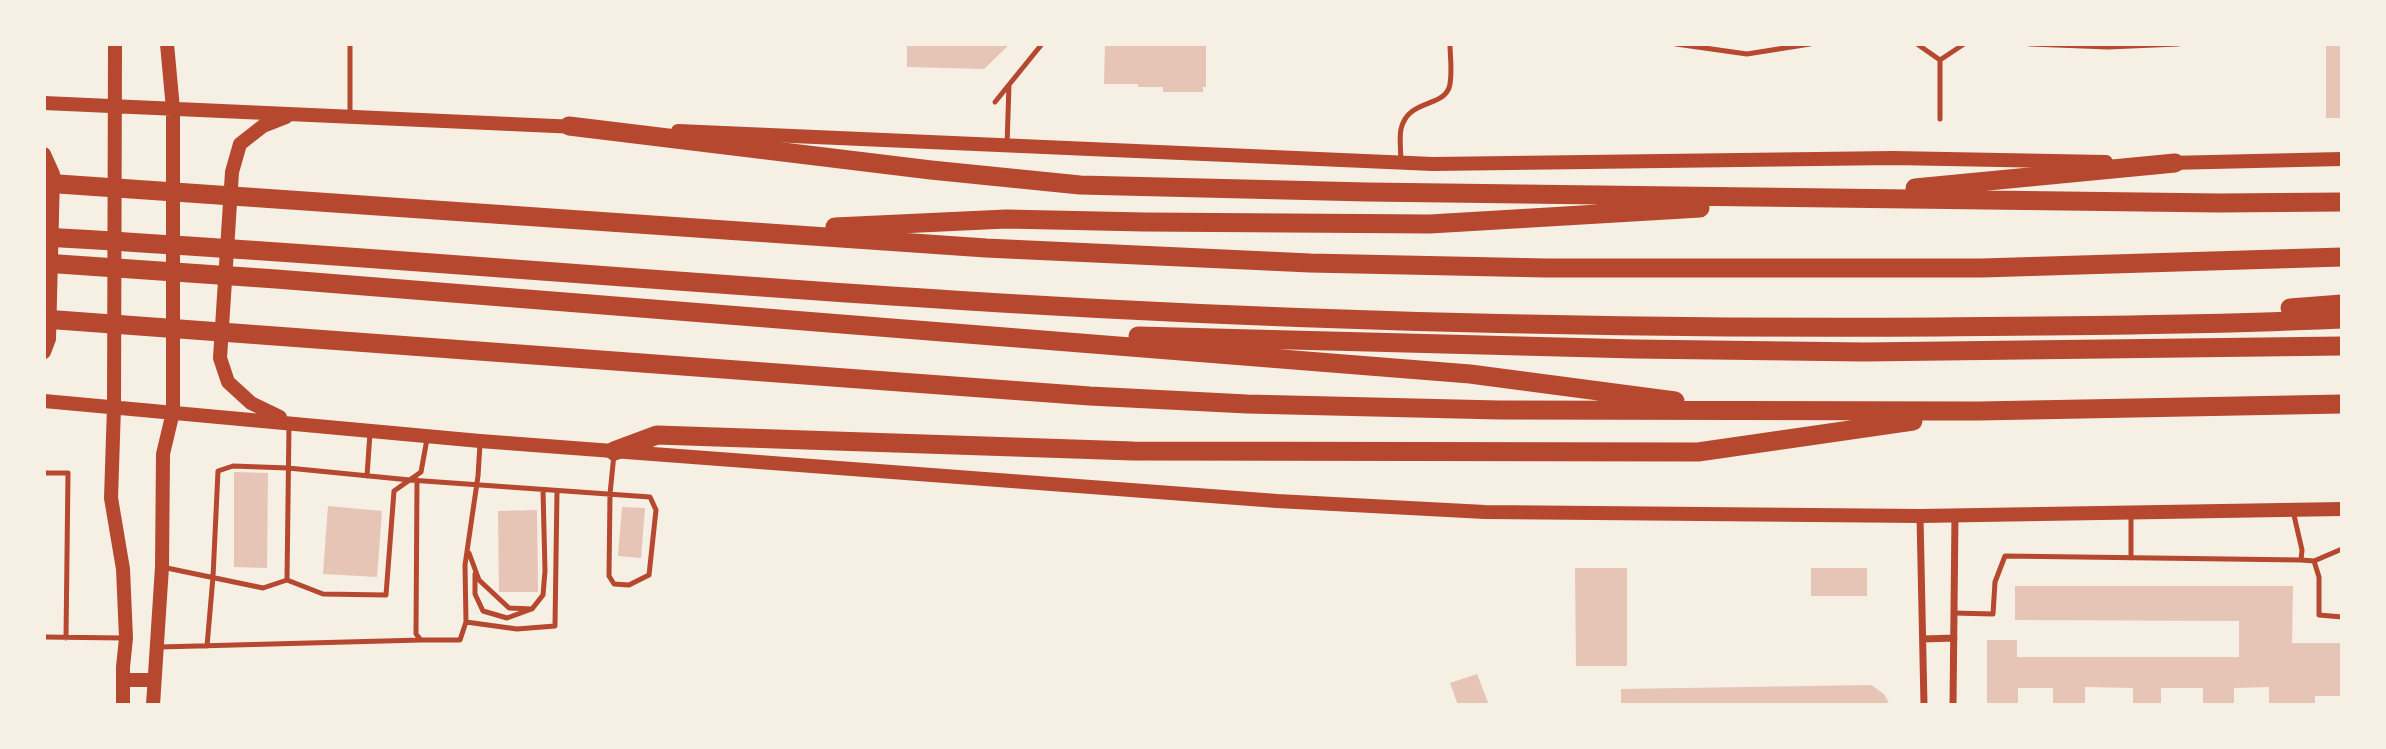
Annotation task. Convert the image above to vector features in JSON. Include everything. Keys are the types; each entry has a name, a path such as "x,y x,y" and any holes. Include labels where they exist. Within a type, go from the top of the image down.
{"highway":[{"path":"569,126 931,170 1080,185 1367,192 2219,203 2342,202"},
{"path":"744,231 1006,219 1430,224 1729,206 2175,163"},
{"path":"44,183 1063,253 1427,266 1969,268 2336,257"},
{"path":"44,237 278,251 984,302 1175,312 1495,323 1805,328 2041,326 2337,312"},
{"path":"44,263 1470,374 1748,410"},
{"path":"44,319 1090,396 1247,404 1499,411 1979,411 2336,404"},
{"path":"895,329 1864,352 2334,346"},
{"path":"614,451 657,435 1132,451 1698,452 1979,411"}],"main road":[{"path":"115,44 114,407 111,498 122,569 126,638 123,705"},
{"path":"153,705 162,567 163,454 173,412 173,109 167,44"},
{"path":"44,103 1433,164 1903,159 2175,163 2339,161"},
{"path":"289,422 251,403 228,382 220,358 232,172 240,144 263,126 290,115"},
{"path":"44,154 53,174 49,339 44,352"},
{"path":"44,401 480,441 1277,501 1485,512 1920,516 2293,511 2340,508"},
{"path":"123,681 154,681"}],"street":[{"path":"1953,705 1955,515"},
{"path":"1920,516 1924,705"},
{"path":"1923,639 1954,638"}],"lane":[{"path":"350,44 351,118"},
{"path":"995,102 1042,44"},
{"path":"1401,162 1401,129 1408,114 1420,104 1440,99 1450,86 1450,44"},
{"path":"1676,44 1747,54 1810,44"},
{"path":"1917,44 1940,60"},
{"path":"1940,60 1964,44"},
{"path":"2030,44 2108,47 2178,44"},
{"path":"1940,60 1940,119"},
{"path":"1007,146 1009,85"},
{"path":"287,580 289,422"},
{"path":"368,476 370,430"},
{"path":"162,567 263,588 287,580 323,594 386,594 394,491 414,480 421,472 427,436"},
{"path":"157,647 460,640 466,622 467,550 480,441"},
{"path":"207,646 218,471 233,466 288,468 414,480 476,483 543,490 610,494 650,497 656,510 649,575 629,585 614,584 609,576 610,494 614,451"},
{"path":"44,473 68,473 66,638"},
{"path":"414,480 416,634 421,640"},
{"path":"475,570 475,594 483,611 507,618 532,609 543,595 543,490"},
{"path":"466,622 517,629 555,626 557,491"},
{"path":"2293,511 2302,550 2301,560"},
{"path":"2131,514 2131,558"},
{"path":"1954,613 1993,614 1995,582 2005,556 2314,561 2342,549"},
{"path":"467,550 479,580 509,608 532,609"},
{"path":"2314,561 2319,578 2319,615 2342,617"},
{"path":"44,637 126,638"}],"building":[{"path":"907,44 1010,44 984,69 907,67"},
{"path":"1105,44 1206,44 1206,87 1203,87 1203,92 1163,92 1163,87 1104,84"},
{"path":"2326,44 2342,44 2342,118 2326,118"},
{"path":"234,472 268,473 267,568 234,567"},
{"path":"328,506 382,511 377,577 323,574"},
{"path":"622,507 645,508 641,558 618,556"},
{"path":"537,510 538,592 499,592 498,511"},
{"path":"1575,568 1627,568 1627,666 1576,666"},
{"path":"1811,568 1867,568 1867,596 1811,596"},
{"path":"2015,586 2293,586 2292,643 2342,643 2342,696 2315,696 2315,705 2269,705 2269,687 2234,688 2234,705 2203,705 2203,688 2161,688 2161,705 2133,705 2133,688 2085,687 2085,705 2053,705 2053,688 2018,688 2018,705 1987,705 1987,640 2017,640 2017,657 2239,657 2239,621 2015,620"},
{"path":"1477,674 1489,705 1458,705 1450,683"},
{"path":"1871,685 1884,694 1890,705 1621,705 1621,689"}]}
